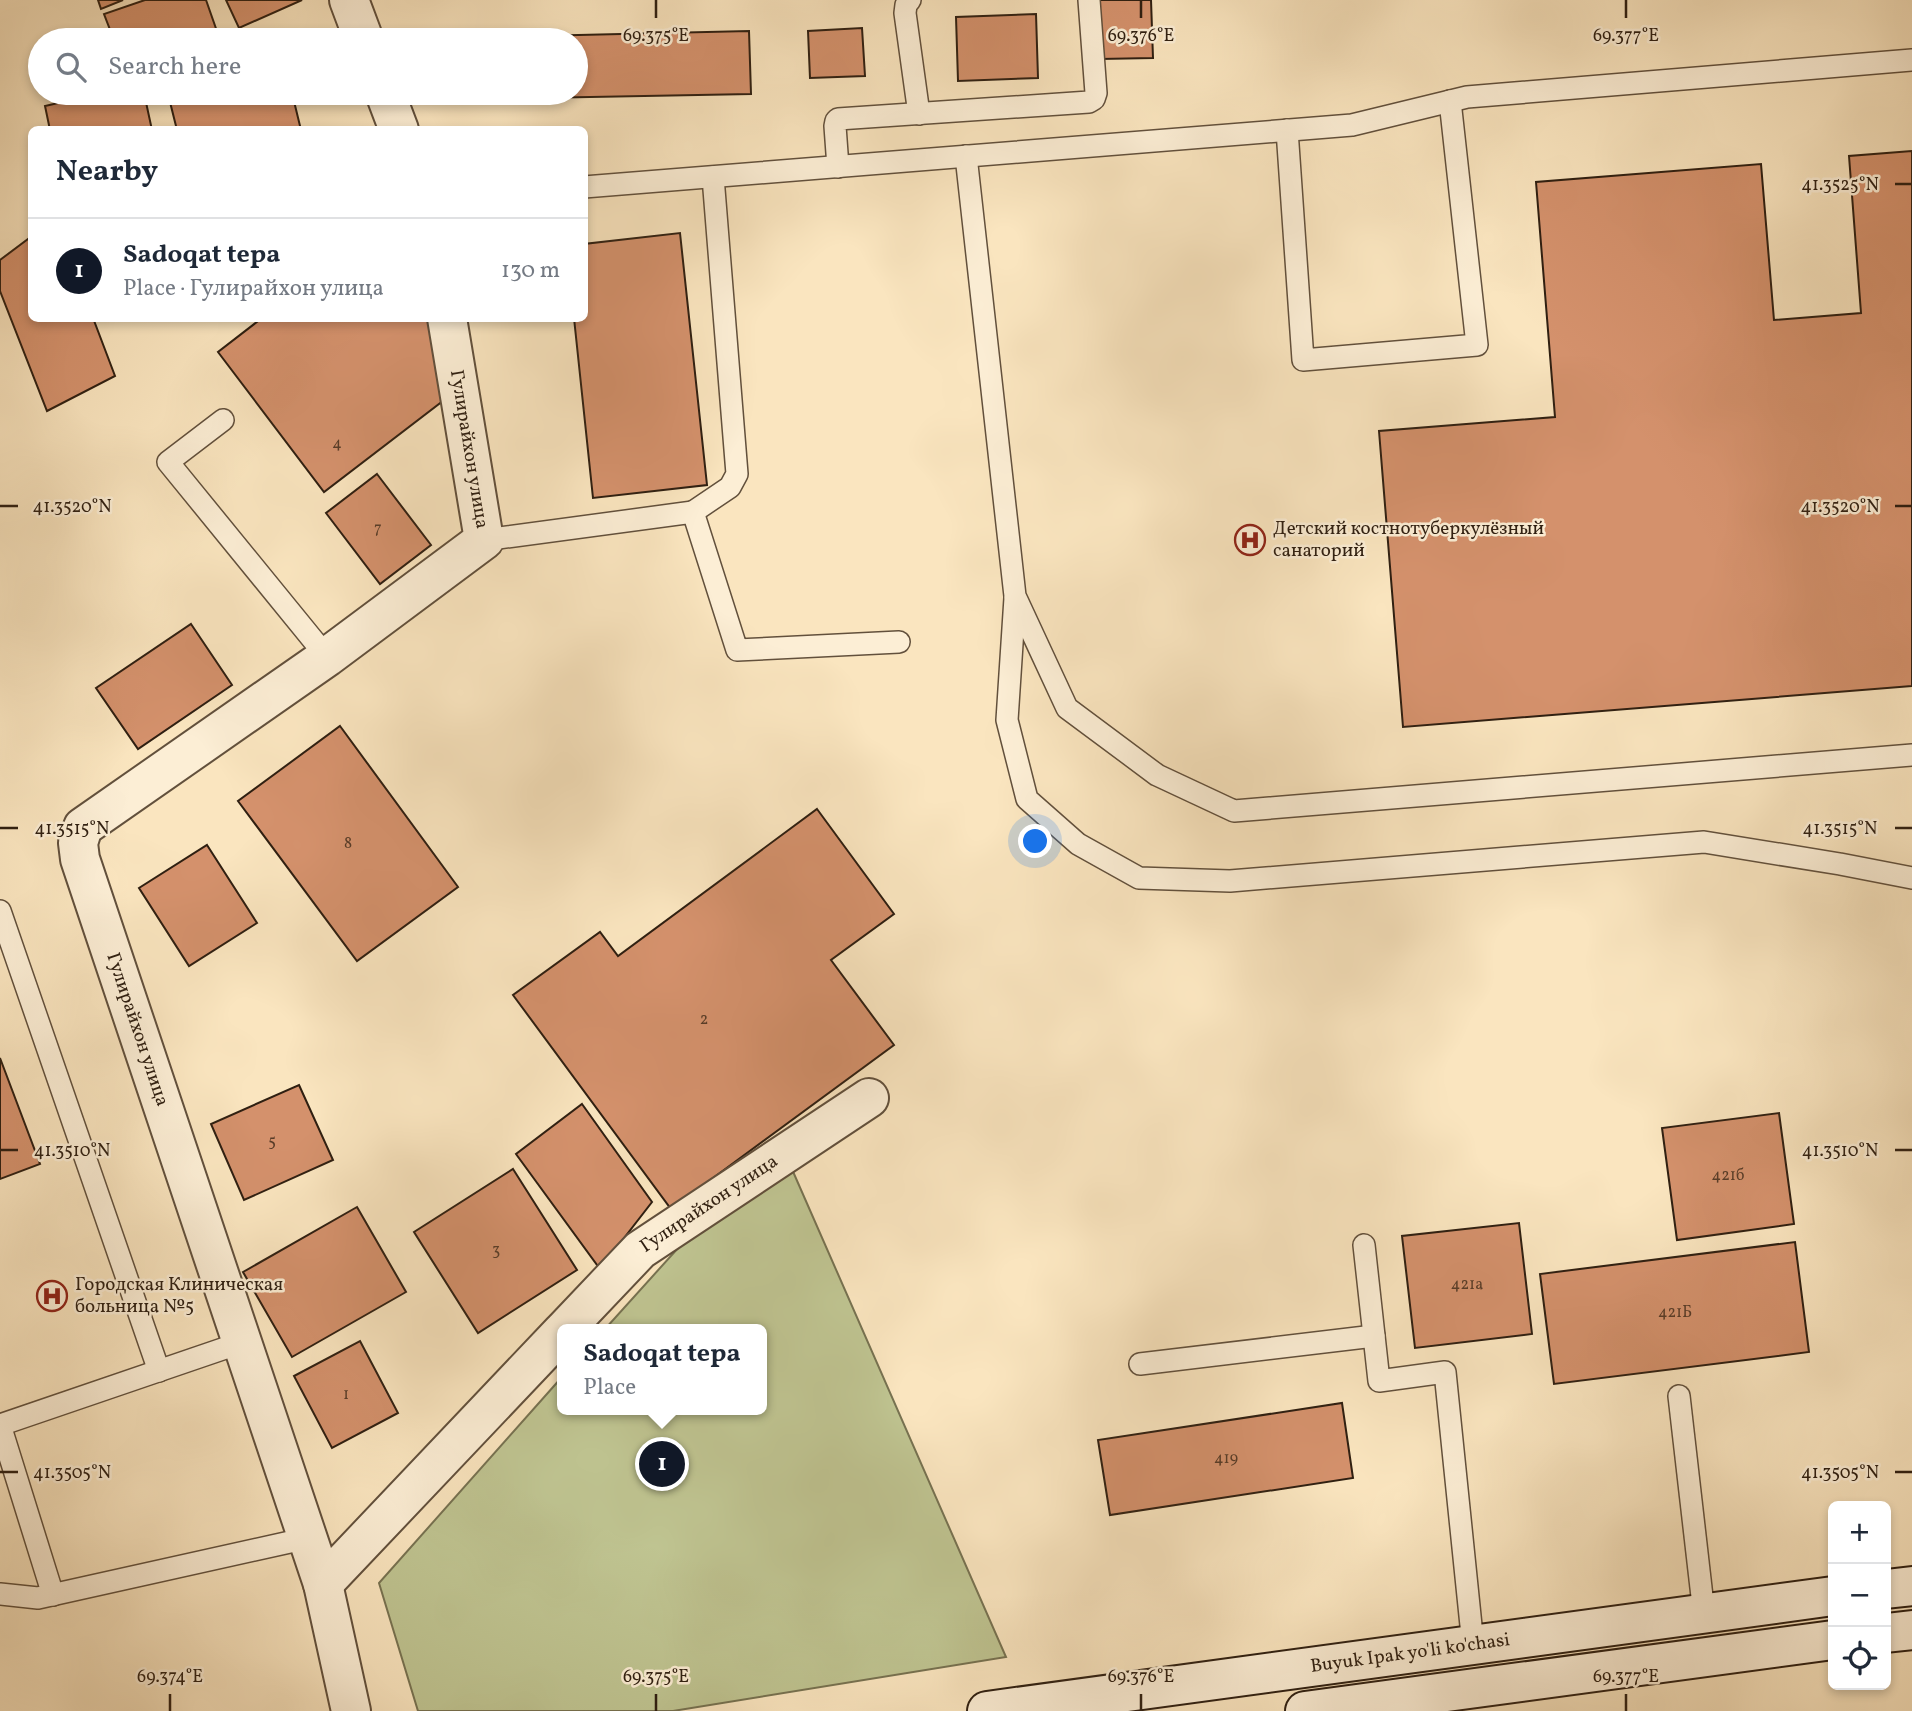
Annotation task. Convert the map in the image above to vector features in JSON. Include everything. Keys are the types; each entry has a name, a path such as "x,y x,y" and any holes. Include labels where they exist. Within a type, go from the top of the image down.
{"street":[{"path":"349,0 360,28"},
{"path":"390,105 397,126"},
{"name":"Гулирайхон улица","path":"448,322 484,540 327,657 83,827 78,843 80,859 323,1584 557,1338"},
{"name":"Гулирайхон улица","path":"571,1324 640,1250 869,1098"},
{"path":"323,1584 351,1711"},
{"path":"1891,1588 1912,1586"},
{"name":"Buyuk Ipak yo'li ko'chasi","path":"987,1711 1828,1597"},
{"path":"1891,1632 1912,1630"},
{"path":"1305,1711 1828,1641"}],"lane":[{"path":"910,0 905,13 919,114"},
{"path":"838,167 835,126 838,119 1089,102 1094,99 1096,93 1089,0"},
{"path":"588,187 1352,125 1467,97 1912,60"},
{"path":"1287,130 1303,360 1477,345 1450,101"},
{"path":"966,156 1015,596 1007,720 1027,799 1078,844 1139,878 1230,881 1704,842 1912,878"},
{"path":"484,540 693,512 730,487 737,474 713,177"},
{"path":"223,420 168,461 327,657"},
{"path":"693,512 737,650 899,642"},
{"path":"1015,596 1067,708 1157,775 1234,811 1912,755"},
{"path":"0,911 159,1371"},
{"path":"1364,1245 1379,1381 1445,1371 1473,1645"},
{"path":"1140,1364 1374,1336"},
{"path":"53,1595 0,1425 243,1342"},
{"path":"1679,1396 1704,1614"},
{"path":"0,1594 38,1598 308,1538"}],"green space":[{"path":"791,1167 1006,1657 673,1711 418,1711 379,1583 557,1383 557,1415 767,1415 767,1324 610,1324 679,1247"}],"building":[{"path":"98,0 123,0 101,9"},
{"path":"145,0 206,0 216,28 109,28 104,14"},
{"path":"226,0 302,0 239,28"},
{"path":"1098,0 1151,0 1153,58 1100,59"},
{"path":"1036,14 1038,78 958,81 956,17"},
{"path":"862,28 865,76 810,78 808,31"},
{"path":"749,31 751,94 588,97 588,35"},
{"path":"147,105 151,126 49,126 45,106"},
{"path":"171,105 295,105 300,126 176,126"},
{"path":"1912,151 1912,686 1403,727 1379,431 1555,417 1536,182 1761,164 1774,320 1861,313 1849,156"},
{"path":"680,233 707,485 593,498 574,322 588,322 588,244"},
{"path":"28,239 28,322 95,322 115,376 47,411 0,291 0,260"},
{"path":"257,322 437,322 448,397 324,492 218,352"},
{"path":"377,474 431,545 380,584 326,513"},
{"path":"191,624 232,685 138,749 96,688"},
{"path":"340,726 458,887 357,961 238,801"},
{"path":"817,809 894,914 831,960 894,1045 671,1209 513,995 600,932 618,956"},
{"path":"207,845 257,923 189,966 139,888"},
{"path":"0,1058 40,1164 0,1179"},
{"path":"299,1085 333,1160 244,1200 211,1124"},
{"path":"582,1104 652,1202 600,1269 516,1154"},
{"path":"1779,1113 1794,1224 1677,1240 1662,1128"},
{"path":"513,1169 577,1270 478,1333 414,1232"},
{"path":"357,1207 406,1292 292,1357 243,1272"},
{"path":"1519,1223 1532,1334 1415,1348 1402,1236"},
{"path":"1795,1242 1809,1352 1554,1384 1540,1274"},
{"path":"360,1341 398,1413 332,1448 294,1376"},
{"path":"1342,1403 1353,1478 1110,1515 1098,1440"}],"place":[{"name":"Детский костнотуберкулёзный санаторий","path":"1250,540"},
{"name":"Городская Клиническая больница №5","path":"52,1296"},
{"name":"Sadoqat tepa","path":"662,1464"}]}
